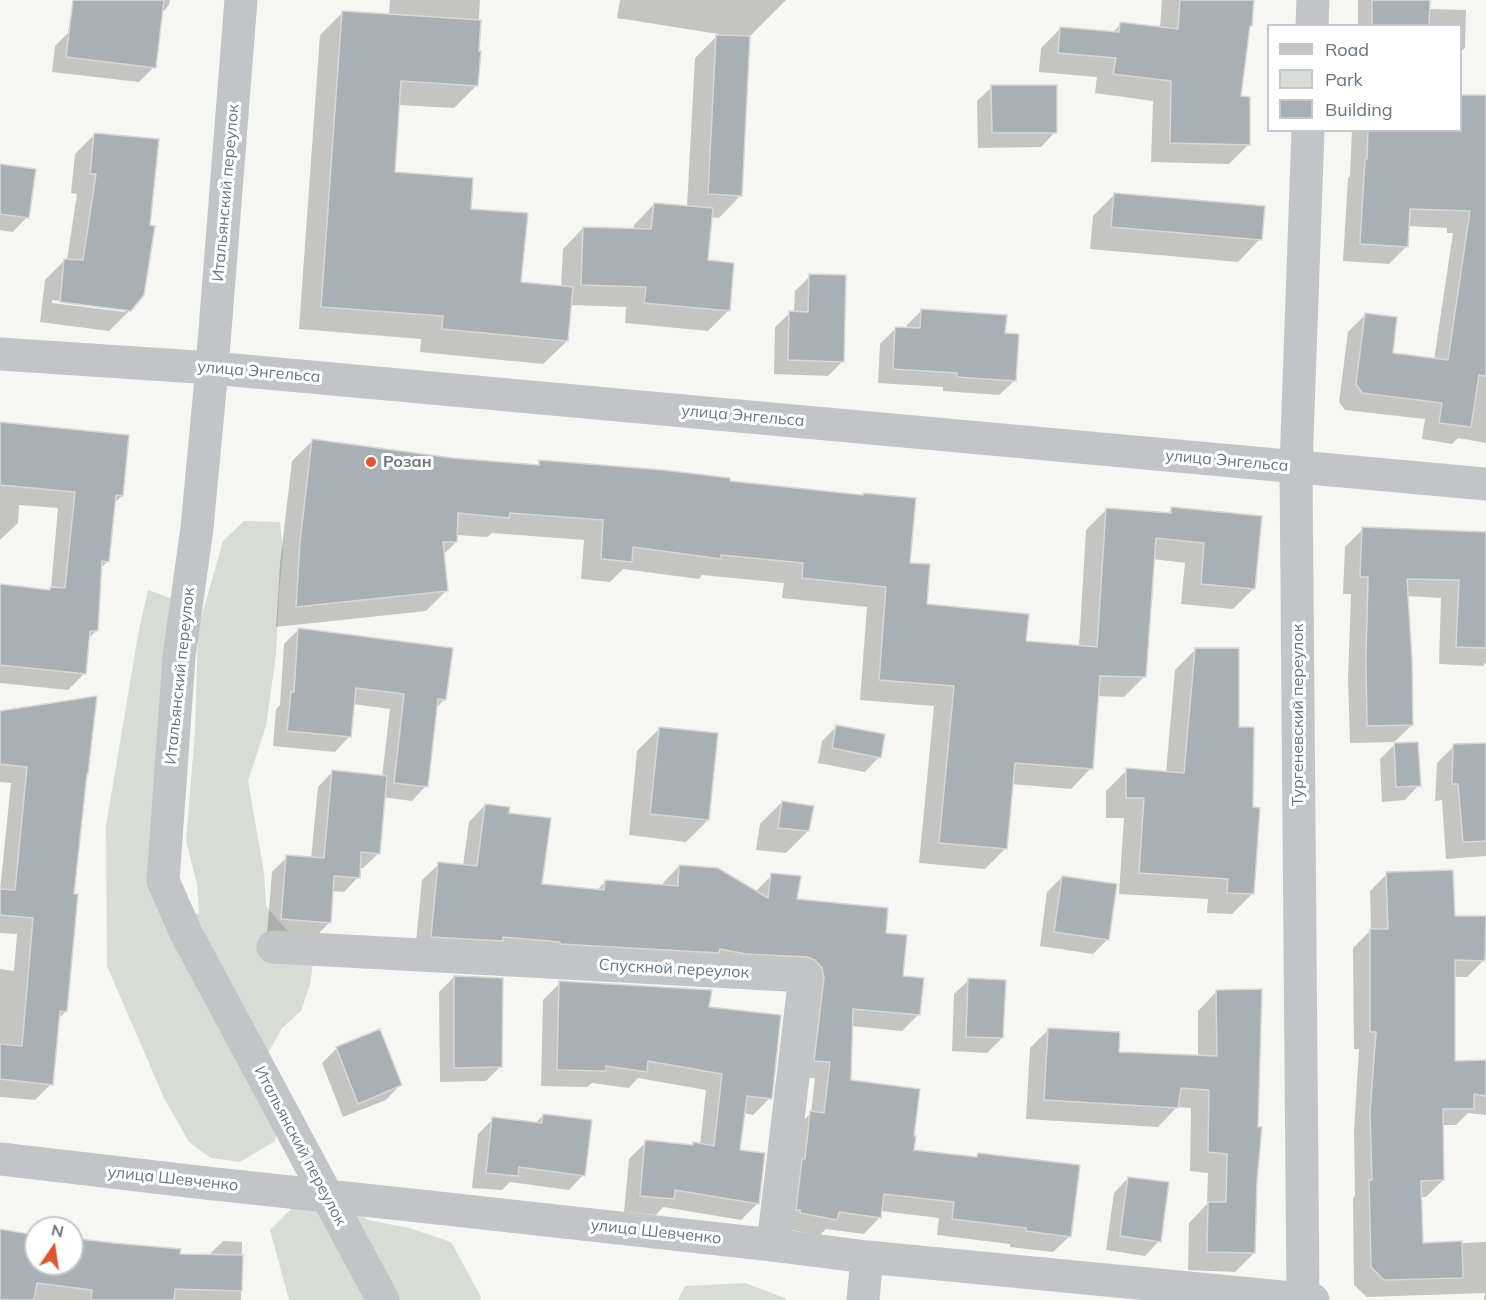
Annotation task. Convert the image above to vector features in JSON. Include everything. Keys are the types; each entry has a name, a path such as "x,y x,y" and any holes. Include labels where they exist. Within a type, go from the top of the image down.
{"street":[{"name":"Итальянский переулок","path":"241,0 212,368 197,528 179,657 162,881 186,933 383,1300"},
{"path":"1312,24 1313,0"},
{"name":"Тургеневский переулок","path":"1308,132 1296,467 1308,1299"},
{"name":"улица Энгельса","path":"0,354 212,368 1486,483"},
{"name":"Спускной переулок","path":"273,947 805,976 773,1245"},
{"name":"улица Шевченко","path":"0,1159 867,1257 1308,1299"},
{"path":"863,1300 867,1257"}],"green space":[{"path":"244,521 280,522 283,551 276,655 266,726 248,781 264,872 266,906 283,926 314,955 310,985 301,1011 282,1028 268,1053 283,1085 275,1141 240,1162 211,1158 189,1142 164,1098 107,966 106,826 139,630 148,590 173,599 171,863 187,911 199,914 197,884 186,841 195,732 198,629 223,541"},
{"path":"294,1206 349,1207 368,1220 409,1228 451,1242 481,1300 289,1300 270,1230"},
{"path":"745,1283 786,1300 678,1300 685,1286"}],"building":[{"path":"73,0 164,0 156,68 66,57"},
{"path":"1180,0 1254,0 1241,96 1250,97 1250,145 1170,143 1171,81 1113,74 1116,58 1058,53 1060,27 1119,32 1120,22 1178,29"},
{"path":"1372,0 1430,0 1429,24 1372,24"},
{"path":"342,11 481,20 478,86 401,81 395,172 473,178 471,209 528,213 521,282 573,287 568,341 442,329 443,316 321,307"},
{"path":"716,35 750,36 742,196 708,194"},
{"path":"991,85 1057,85 1057,133 992,133"},
{"path":"1462,95 1486,95 1486,376 1479,375 1471,427 1439,423 1442,403 1362,393 1356,384 1365,313 1397,317 1393,353 1448,360 1470,211 1410,209 1408,247 1360,244 1365,159 1367,159 1368,132 1462,132"},
{"path":"94,133 159,139 150,225 155,226 144,295 131,311 60,302 64,259 83,260 96,174 90,174"},
{"path":"0,164 36,169 29,218 0,214"},
{"path":"1114,193 1265,206 1262,240 1111,227"},
{"path":"654,203 713,208 708,260 734,263 730,311 644,303 646,287 581,285 583,227 651,229"},
{"path":"809,274 846,275 844,362 788,360 789,311 808,312"},
{"path":"921,309 1007,315 1005,333 1019,334 1016,381 957,377 957,373 893,369 895,327 920,328"},
{"path":"0,422 129,435 123,496 116,495 109,562 102,561 98,631 90,631 86,674 0,665 0,584 50,590 50,587 65,588 75,492 0,485"},
{"path":"312,439 452,458 539,465 539,460 663,470 730,478 730,481 863,495 863,493 916,498 910,563 930,564 927,604 1029,614 1026,641 1097,647 1106,508 1171,513 1171,507 1262,516 1255,589 1201,584 1204,543 1156,538 1146,677 1100,676 1093,769 1015,763 1007,849 939,843 954,686 879,680 886,587 802,578 803,563 721,555 721,559 633,547 632,562 601,559 603,520 510,513 509,518 458,513 457,542 443,542 448,591 296,607 300,542"},
{"path":"1362,527 1486,532 1486,648 1456,647 1459,580 1407,579 1413,725 1367,726 1368,577 1360,577"},
{"path":"298,628 453,648 446,700 438,699 428,787 394,783 404,694 356,688 351,737 287,731 291,692 294,692"},
{"path":"1195,648 1239,648 1239,727 1254,727 1253,807 1260,808 1254,894 1227,893 1228,879 1139,873 1144,798 1126,798 1126,768 1184,773"},
{"path":"97,696 74,894 78,894 67,1012 60,1011 53,1085 0,1079 0,1044 22,1046 33,918 0,915 0,889 15,890 27,767 0,764 0,711"},
{"path":"836,725 885,734 881,758 832,748"},
{"path":"659,727 718,733 709,820 650,814"},
{"path":"1418,742 1421,786 1396,787 1394,743"},
{"path":"1486,743 1486,841 1463,842 1458,784 1452,784 1453,744"},
{"path":"332,770 387,776 380,854 361,852 360,878 334,876 331,923 281,919 286,855 324,858"},
{"path":"782,801 814,806 809,831 778,828"},
{"path":"485,804 510,807 509,813 551,818 542,884 604,890 605,880 678,886 679,865 718,868 768,898 771,873 801,876 797,899 888,908 886,933 907,935 903,976 924,978 920,1015 853,1009 851,1080 920,1089 914,1150 977,1157 978,1153 1080,1165 1071,1237 1026,1231 1026,1228 952,1219 954,1202 884,1194 881,1218 839,1212 837,1220 800,1213 800,1210 796,1210 810,1111 824,1113 830,1062 814,1061 824,978 822,968 815,960 807,957 746,954 720,949 719,953 560,944 560,942 503,937 503,941 431,937 438,862 477,866"},
{"path":"1453,870 1455,916 1486,916 1485,961 1455,960 1455,1061 1486,1060 1486,1096 1474,1094 1474,1109 1443,1109 1444,1180 1421,1181 1423,1243 1462,1241 1463,1278 1384,1280 1371,1267 1370,1113 1376,1032 1370,1032 1370,929 1388,929 1386,872"},
{"path":"1062,876 1117,884 1109,940 1054,932"},
{"path":"454,976 503,978 502,1067 454,1068"},
{"path":"968,978 1006,980 1003,1038 966,1037"},
{"path":"559,981 712,990 709,1007 781,1015 772,1099 747,1096 740,1150 765,1153 759,1204 675,1190 674,1199 640,1196 645,1140 693,1145 693,1142 714,1146 722,1074 648,1061 647,1072 606,1066 606,1071 557,1070"},
{"path":"1262,989 1258,1127 1262,1127 1257,1181 1255,1253 1207,1252 1208,1202 1226,1202 1227,1154 1208,1152 1209,1090 1181,1088 1178,1108 1044,1100 1048,1028 1120,1032 1119,1052 1217,1056 1216,990"},
{"path":"380,1029 402,1085 358,1104 336,1047"},
{"path":"543,1114 592,1120 585,1176 519,1167 518,1176 486,1173 492,1117 542,1123"},
{"path":"1128,1177 1169,1182 1161,1242 1120,1236"},
{"path":"0,1229 24,1233 24,1276 84,1276 84,1239 181,1249 180,1254 243,1255 242,1291 175,1289 174,1300 91,1300 92,1290 37,1283 34,1300 0,1300"}],"place":[{"name":"Розан","path":"371,462"}]}
